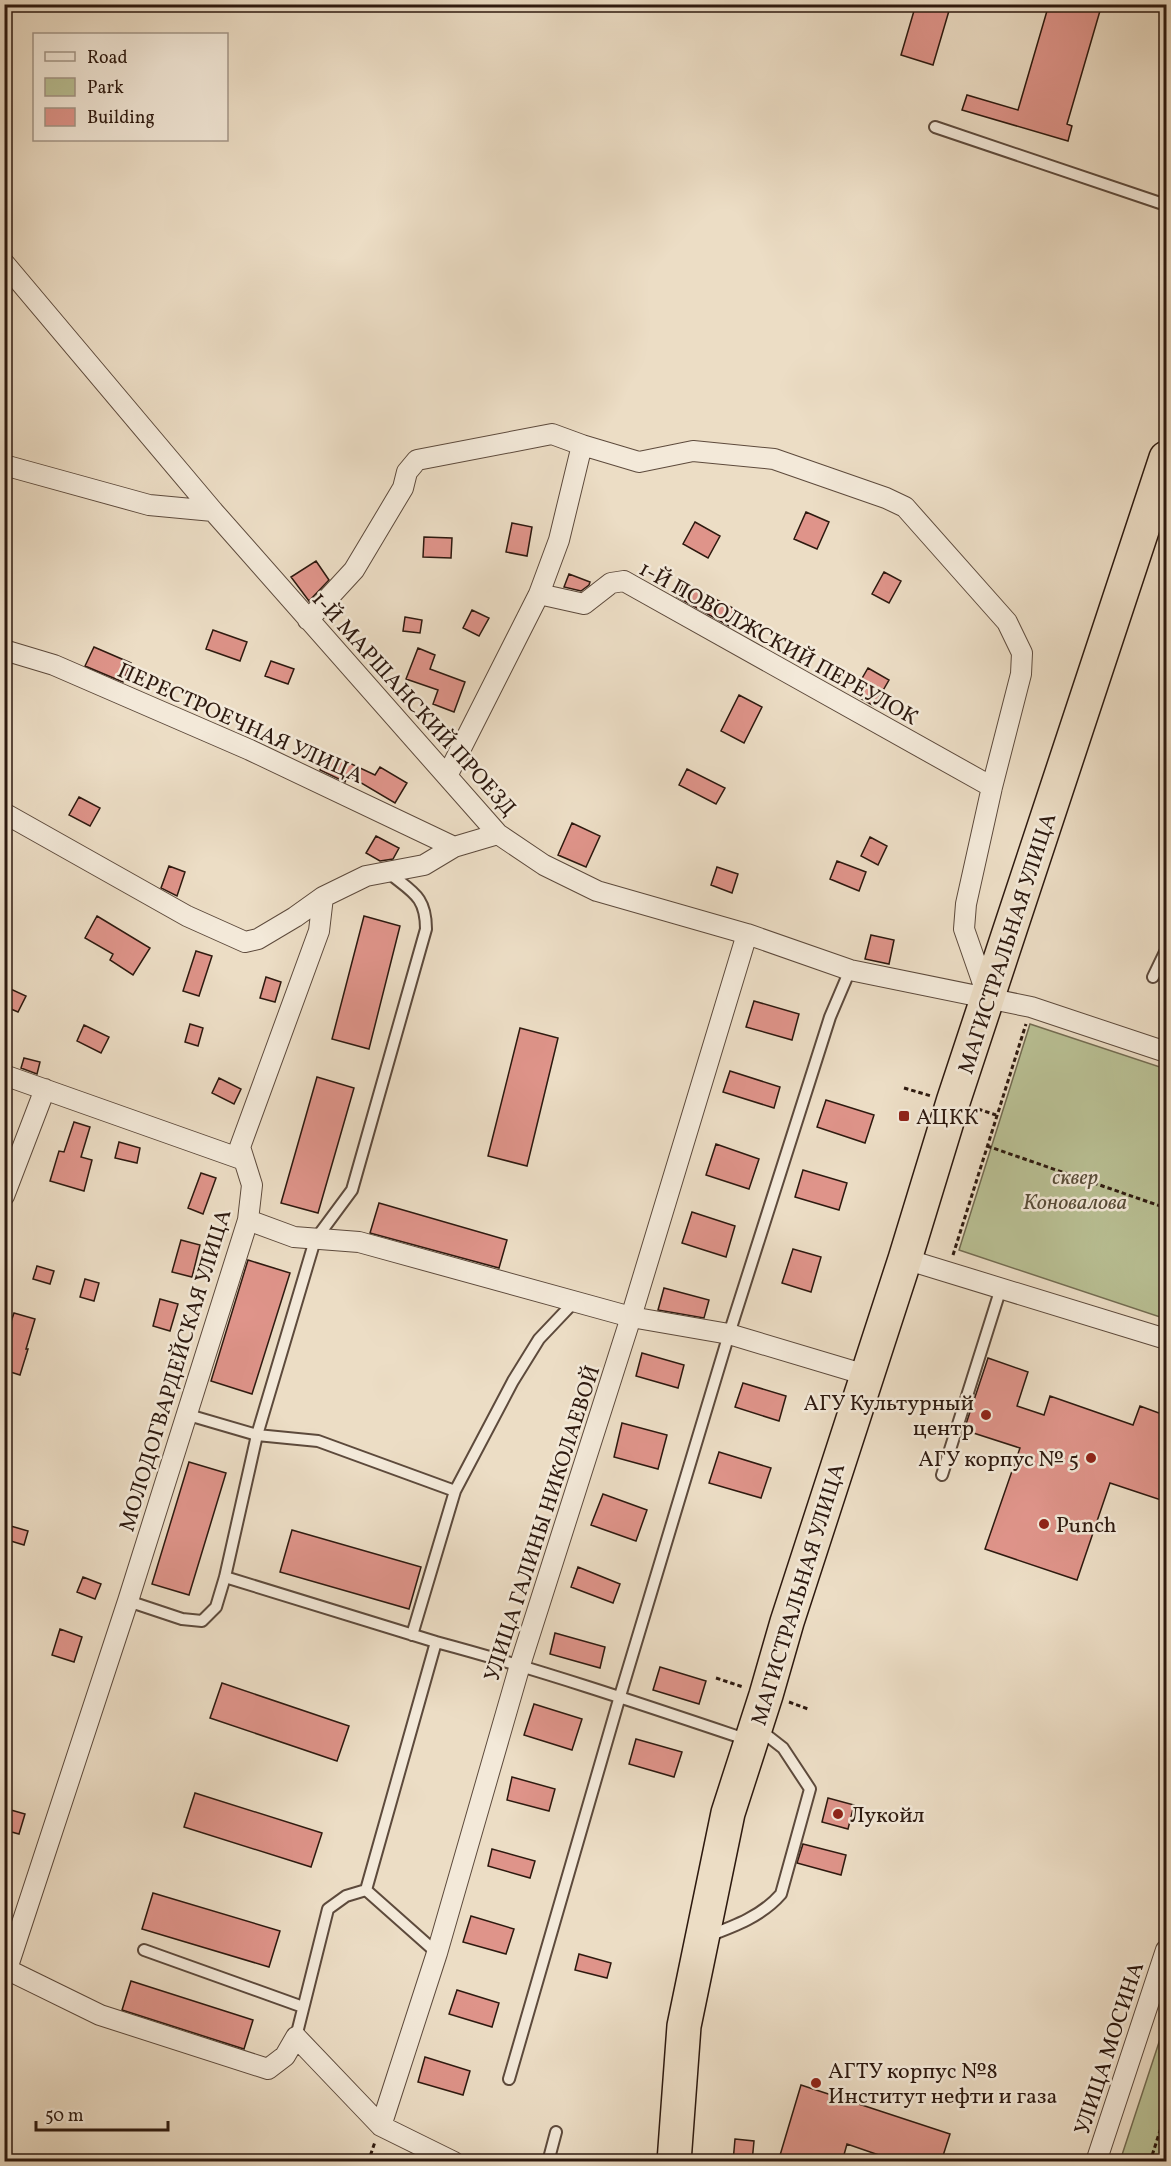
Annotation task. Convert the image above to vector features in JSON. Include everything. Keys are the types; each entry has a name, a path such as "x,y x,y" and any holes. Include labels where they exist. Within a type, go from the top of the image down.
{"highway":[{"name":"МАГИСТРАЛЬНАЯ УЛИЦА","path":"674,2162 684,2026 728,1814 953,1102 1167,458"}],"street":[{"name":"1-Й МАРШАНСКИЙ ПРОЕЗД","path":"4,263 213,511 448,774 498,834 544,865 597,891 747,934 850,970 1031,1007 1167,1052"},
{"path":"308,620 354,570 403,488 407,472 417,460 552,434 582,446 639,462 693,451 774,459 906,507 1007,622 1022,653 1022,674 992,787 966,904 964,929 988,998"},
{"path":"448,774 539,594 559,540 582,446"},
{"path":"4,465 149,505 213,511"},
{"name":"1-Й ПОВОЛЖСКИЙ ПЕРЕУЛОК","path":"539,594 584,604 611,583 624,581 992,787"},
{"name":"ПЕРЕСТРОЕЧНАЯ УЛИЦА","path":"4,650 54,665 250,750 454,847"},
{"path":"4,813 187,916 245,942 258,939 323,897 366,876 424,865 454,847 498,834"},
{"name":"МОЛОДОГВАРДЕЙСКАЯ УЛИЦА","path":"6,1968 128,1601 185,1414 248,1220 252,1185 240,1147 319,931 323,897"},
{"name":"УЛИЦА ГАЛИНЫ НИКОЛАЕВОЙ","path":"381,2126 437,1953 520,1665 631,1317 747,934"},
{"path":"4,1075 244,1160"},
{"path":"4,1196 45,1089"},
{"path":"248,1220 294,1237 359,1242 631,1317 729,1334 866,1376"},
{"path":"905,1259 1167,1339"},
{"name":"УЛИЦА МОСИНА","path":"1096,2162 1167,1950"},
{"path":"6,1968 100,2016 268,2069 285,2056 296,2037 381,2126 454,2162"}],"lane":[{"path":"935,127 1167,205"},
{"path":"128,1601 182,1619 202,1621 216,1607 258,1435 315,1240 352,1190 426,929 426,912 419,897 389,873"},
{"path":"1153,977 1167,950"},
{"path":"509,2079 620,1696 729,1334 830,1017 850,970"},
{"path":"942,1474 1001,1288"},
{"path":"412,1635 455,1491 513,1381 539,1339 575,1301"},
{"path":"185,1414 258,1435 318,1442 455,1491"},
{"path":"225,1577 412,1635 753,1734 783,1748 810,1789 781,1894 771,1905 739,1925 702,1938"},
{"path":"366,1890 436,1642"},
{"path":"366,1890 437,1953"},
{"path":"296,2037 328,1909 346,1896 366,1890"},
{"path":"144,1950 303,2007"},
{"path":"548,2162 556,2132"}],"path":[{"path":"948,1271 1031,1007"},
{"path":"986,1146 1167,1208"},
{"path":"1150,2162 1167,2112"}],"green space":[{"name":"сквер Коновалова","path":"1030,1024 1166,1069 1166,1319 959,1250"},
{"path":"1166,2021 1166,2161 1120,2161"}],"building":[{"path":"916,4 951,4 933,65 901,55"},
{"path":"1049,4 1102,4 1067,124 1072,126 1068,141 962,110 967,95 1018,110"},
{"path":"806,512 829,522 817,549 794,539"},
{"path":"695,522 720,536 708,558 683,544"},
{"path":"512,523 532,527 527,556 506,552"},
{"path":"424,537 452,538 451,558 423,557"},
{"path":"316,561 329,580 309,601 291,577"},
{"path":"884,572 901,581 889,603 872,594"},
{"path":"569,574 590,582 589,585 581,591 564,587"},
{"path":"684,583 737,610 729,626 677,597"},
{"path":"472,610 489,618 479,636 463,628"},
{"path":"405,617 422,620 420,633 403,631"},
{"path":"213,630 247,642 240,661 206,649"},
{"path":"94,647 131,663 123,682 85,666"},
{"path":"418,648 435,655 430,669 465,682 454,712 433,704 438,690 406,679"},
{"path":"271,661 294,669 288,684 265,676"},
{"path":"868,668 889,680 874,706 853,694"},
{"path":"739,695 762,707 744,743 721,731"},
{"path":"328,753 375,775 380,767 407,783 395,803 348,775 345,782 320,770"},
{"path":"687,769 725,788 716,804 679,785"},
{"path":"79,797 100,808 90,826 69,815"},
{"path":"572,823 600,836 586,867 558,855"},
{"path":"376,836 399,848 393,859 380,861 366,853"},
{"path":"870,837 887,846 878,865 861,856"},
{"path":"837,861 866,872 859,891 830,879"},
{"path":"169,866 185,872 177,896 161,888"},
{"path":"717,867 738,874 732,893 711,885"},
{"path":"97,916 150,948 133,975 110,960 113,954 85,938"},
{"path":"364,916 400,926 369,1049 332,1039"},
{"path":"871,935 894,940 889,964 865,959"},
{"path":"196,951 212,956 199,996 183,991"},
{"path":"266,977 281,982 275,1002 260,998"},
{"path":"4,986 26,996 18,1012 4,1006"},
{"path":"754,1001 799,1014 792,1040 746,1027"},
{"path":"190,1024 203,1028 198,1046 185,1042"},
{"path":"84,1025 109,1037 101,1053 77,1041"},
{"path":"520,1028 558,1038 527,1166 488,1156"},
{"path":"24,1058 40,1062 37,1074 21,1068"},
{"path":"730,1071 780,1087 774,1108 723,1092"},
{"path":"317,1077 354,1088 318,1213 281,1203"},
{"path":"219,1078 241,1089 234,1104 212,1093"},
{"path":"826,1100 874,1115 865,1143 817,1127"},
{"path":"74,1122 90,1127 81,1157 92,1160 84,1191 50,1181 59,1151 64,1152"},
{"path":"119,1142 140,1148 137,1163 115,1158"},
{"path":"716,1144 759,1159 749,1189 706,1175"},
{"path":"803,1170 847,1183 839,1210 795,1197"},
{"path":"201,1173 216,1178 203,1214 188,1208"},
{"path":"379,1203 507,1240 499,1268 370,1233"},
{"path":"692,1212 735,1226 726,1257 682,1243"},
{"path":"181,1240 200,1245 192,1277 172,1272"},
{"path":"793,1249 821,1257 811,1292 782,1283"},
{"path":"248,1260 290,1273 252,1394 211,1381"},
{"path":"37,1266 54,1271 50,1284 33,1279"},
{"path":"85,1279 99,1283 94,1301 80,1297"},
{"path":"664,1288 709,1300 704,1318 658,1310"},
{"path":"160,1299 178,1304 170,1331 153,1326"},
{"path":"14,1313 35,1319 20,1375 4,1370 4,1342"},
{"path":"642,1353 684,1365 678,1388 636,1376"},
{"name":"АГУ корпус № 5","path":"988,1358 1028,1372 1017,1406 1044,1415 1050,1396 1133,1425 1140,1406 1167,1416 1167,1502 1110,1483 1077,1580 985,1549 1020,1448 964,1430"},
{"path":"743,1383 786,1396 779,1421 735,1407"},
{"path":"622,1423 667,1435 658,1469 614,1457"},
{"path":"719,1452 771,1468 761,1498 709,1483"},
{"path":"189,1462 226,1473 189,1595 152,1584"},
{"path":"603,1494 647,1510 636,1541 591,1525"},
{"path":"4,1524 28,1531 24,1545 4,1539"},
{"path":"292,1530 421,1567 409,1609 280,1572"},
{"path":"578,1567 620,1584 613,1603 571,1587"},
{"path":"83,1577 101,1584 95,1599 77,1592"},
{"path":"60,1629 82,1637 74,1662 52,1655"},
{"path":"555,1633 605,1647 600,1668 550,1654"},
{"path":"660,1667 706,1681 699,1704 653,1690"},
{"path":"222,1683 349,1726 337,1761 210,1718"},
{"path":"534,1704 582,1719 572,1750 524,1735"},
{"path":"636,1739 682,1752 674,1777 629,1764"},
{"path":"512,1777 555,1789 549,1811 507,1800"},
{"path":"195,1793 322,1833 311,1867 184,1827"},
{"path":"828,1798 854,1805 848,1829 822,1822"},
{"path":"4,1808 25,1814 19,1834 4,1830"},
{"path":"803,1844 846,1855 841,1875 797,1863"},
{"path":"492,1849 535,1861 530,1878 488,1866"},
{"path":"153,1893 280,1931 269,1967 142,1929"},
{"path":"471,1916 514,1929 506,1954 463,1942"},
{"path":"579,1954 611,1963 607,1978 575,1970"},
{"path":"131,1981 253,2020 244,2049 122,2010"},
{"path":"457,1990 499,2003 492,2027 449,2014"},
{"path":"425,2057 470,2071 463,2095 418,2082"},
{"path":"801,2085 950,2134 941,2162 899,2162 847,2144 842,2162 778,2162"},
{"path":"735,2139 754,2141 752,2162 733,2162"}],"place":[{"name":"АЦКК","path":"904,1116"},
{"name":"АГУ Культурный центр","path":"986,1415"},
{"name":"АГУ корпус № 5","path":"1091,1458"},
{"name":"Punch","path":"1044,1524"},
{"name":"Лукойл","path":"838,1814"},
{"name":"АГТУ корпус №8 Институт нефти и газа","path":"816,2083"}]}
